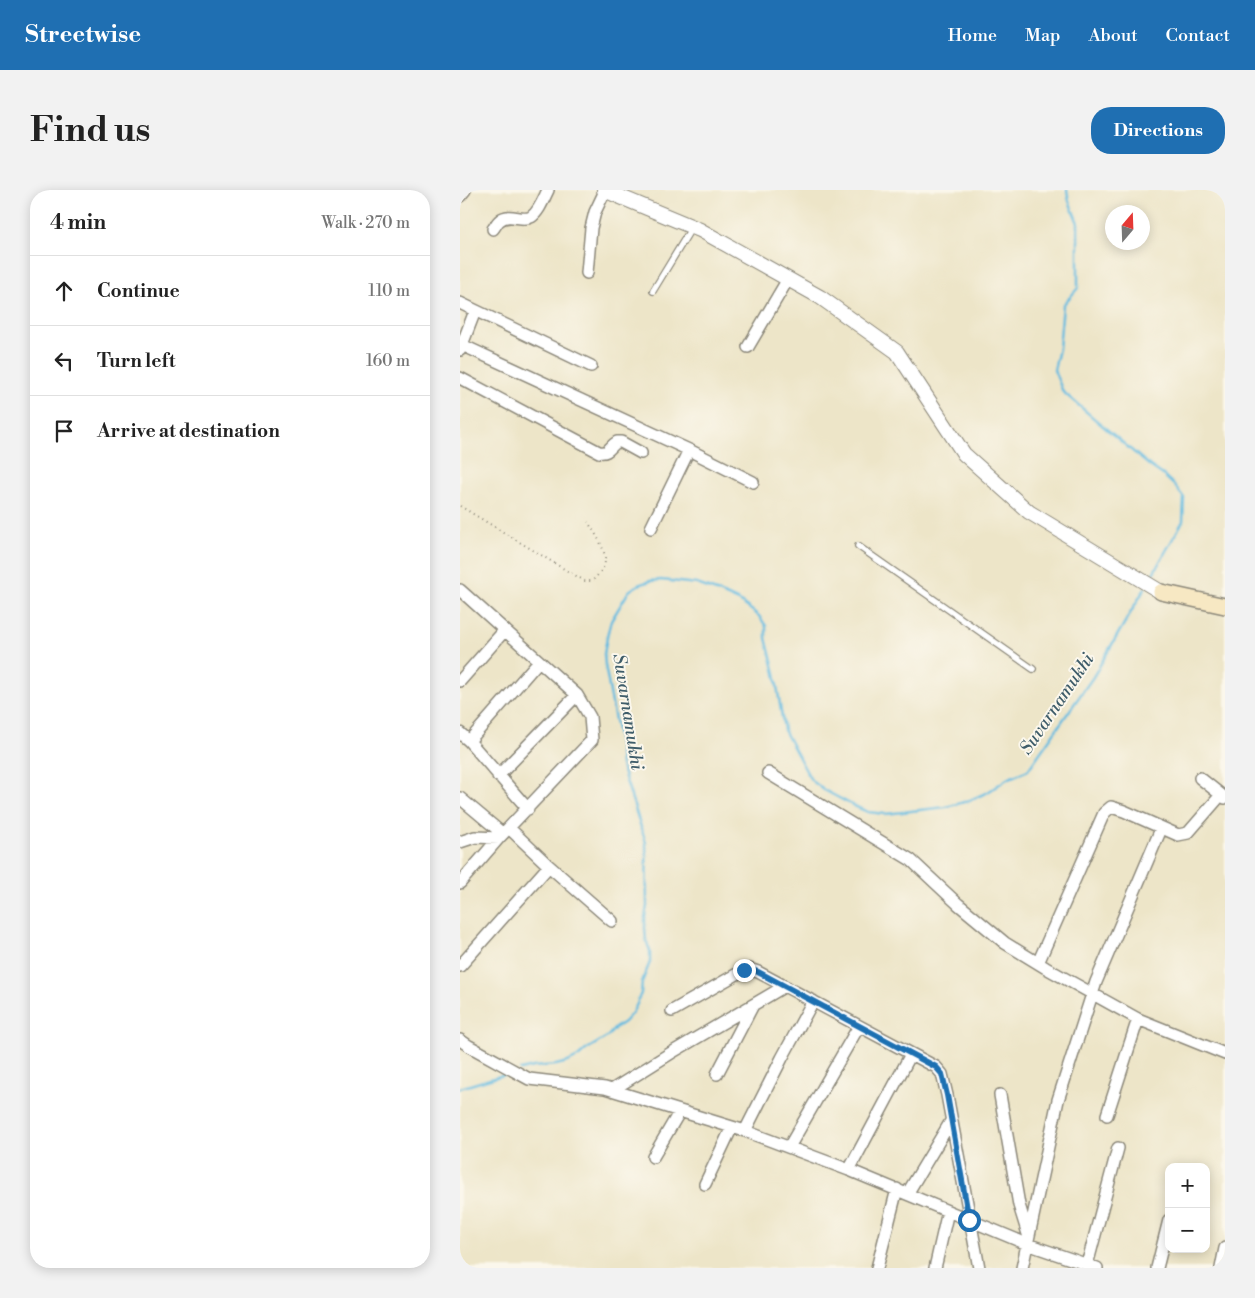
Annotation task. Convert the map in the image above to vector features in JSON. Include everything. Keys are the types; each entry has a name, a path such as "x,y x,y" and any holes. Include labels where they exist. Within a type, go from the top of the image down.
{"main road":[{"path":"1161,592 1225,606"}],"street":[{"path":"460,196 465,190"},
{"path":"493,229 500,220 508,216 526,218 532,216 548,190"},
{"path":"586,273 591,228 604,190 692,227 788,279 820,297 896,352 964,454 1029,512 1161,592"},
{"path":"748,347 788,279"},
{"path":"460,303 591,366"},
{"path":"475,311 461,347 690,450 753,482"},
{"path":"460,378 599,452 604,453 617,442 621,442 641,453"},
{"path":"651,528 690,450"},
{"path":"460,590 577,695 590,717 592,740 460,883"},
{"path":"460,681 505,630"},
{"path":"528,809 464,737 539,661"},
{"path":"498,776 577,695"},
{"path":"768,773 911,860 958,904 1005,943 1138,1019 1225,1054"},
{"path":"1038,963 1104,813 1111,807 1178,835 1188,834 1223,797 1200,778"},
{"path":"460,798 504,834 549,866 612,921"},
{"path":"1022,1268 1058,1100 1096,982 1161,829"},
{"path":"460,842 475,837 504,834"},
{"path":"460,866 475,866"},
{"path":"460,966 549,866"},
{"path":"672,1011 744,970 749,969 814,1001 936,1067 942,1074 978,1268"},
{"path":"612,1090 785,986"},
{"path":"744,1131 814,1001"},
{"path":"717,1074 753,1005"},
{"path":"1107,1115 1138,1019"},
{"path":"789,1147 859,1026"},
{"path":"460,1040 529,1079 606,1088 732,1127 849,1170 969,1220 1028,1240 1092,1266 1118,1148"},
{"path":"849,1170 911,1054"},
{"path":"1000,1094 1019,1205 1028,1240"},
{"path":"653,1157 680,1111"},
{"path":"877,1268 902,1192 951,1121"},
{"path":"704,1184 732,1127"},
{"path":"934,1268 948,1211"},
{"path":"1157,1268 1165,1236"},
{"path":"1221,1268 1225,1248"}],"lane":[{"path":"653,292 692,227"},
{"path":"858,546 1033,669"}],"path":[{"path":"460,506 585,581 592,582 604,567 606,560 600,542 588,522"}],"waterway":[{"name":"Suvarnamukhi","path":"1067,190 1069,201 1078,223 1078,288 1063,305 1059,349 1054,370 1063,392 1163,475 1184,498 1183,521 1150,579"},
{"name":"Suvarnamukhi","path":"520,1070 568,1062 607,1037 632,1013 641,993 642,982 650,962 650,951 645,929 647,906 646,843 621,765 619,742 604,654 611,621 629,591 638,585 650,581 661,580 697,584 739,601 759,616 766,626 766,638 775,673 784,730 811,780 824,790 854,806 868,812 885,814 946,807 968,801 988,792 1007,779 1028,770 1093,677 1145,588"},
{"name":"Suvarnamukhi","path":"460,1088 510,1073"}],"route":[{"path":"744,970 749,969 758,972 936,1067 942,1074 947,1095 969,1220"}]}
